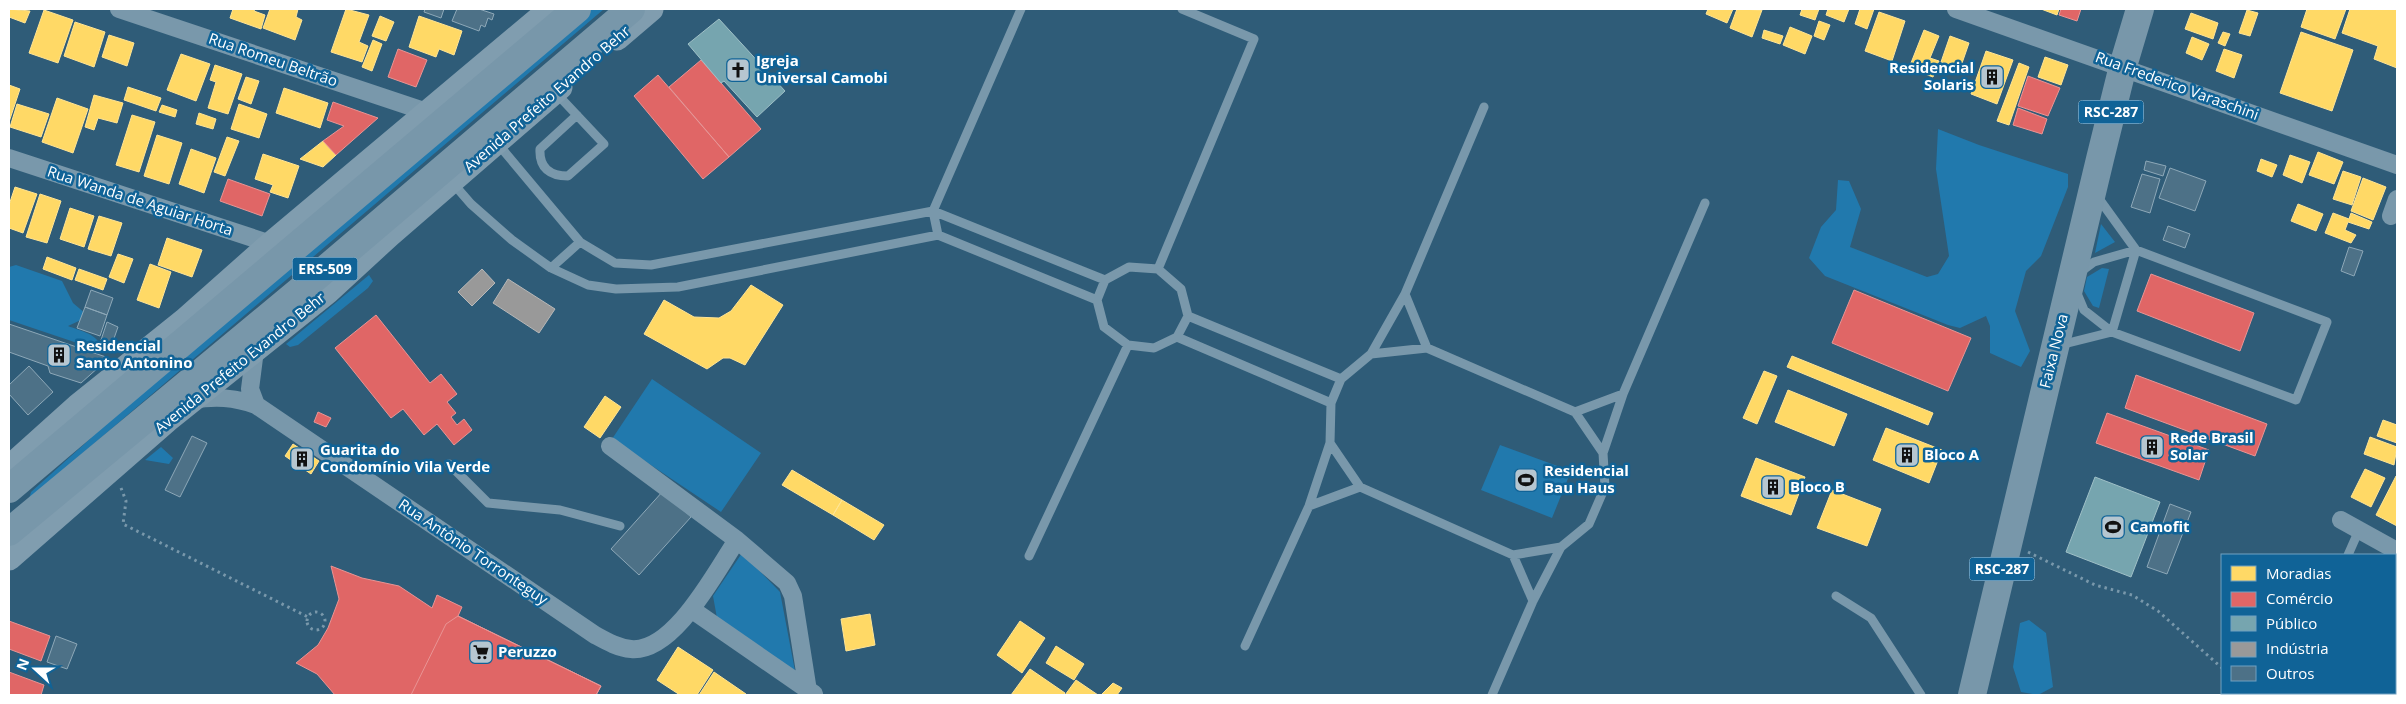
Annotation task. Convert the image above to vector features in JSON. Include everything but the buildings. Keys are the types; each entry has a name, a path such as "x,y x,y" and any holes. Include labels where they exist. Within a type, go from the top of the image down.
{"highway":[{"name":"ERS-509","path":"9,489 576,9"},
{"name":"Avenida Prefeito Evandro Behr","path":"21,530 315,278 544,92 631,9"},
{"name":"Faixa Nova","path":"1972,695 1993,614 2010,528 2122,66 2140,9"},
{"name":"ERS-509","path":"451,181 544,92"},
{"name":"ERS-509","path":"21,530 18,509 22,496 49,466 56,449"}],"main road":[{"path":"9,468 78,406 184,321 271,244 551,9"},
{"name":"Avenida Prefeito Evandro Behr","path":"9,558 21,530 192,400 327,292 389,235 497,142 544,92 651,9"}],"street":[{"name":"Rua Romeu Beltrão","path":"120,9 427,112"},
{"name":"Rua Frederico Varaschini","path":"1956,9 2122,66 2397,165"},
{"name":"Rua Wanda de Aguiar Horta","path":"9,158 271,244"},
{"path":"2391,216 2397,200"},
{"path":"255,350 250,389 256,405"},
{"name":"Rua Antônio Torronteguy","path":"192,400 207,397 230,398 256,405 587,629 613,644 630,650 643,649 654,645 668,634 691,609 737,540"},
{"path":"610,446 737,540 787,583 793,596 812,693"},
{"path":"2341,520 2397,551"},
{"path":"691,609 812,693"}],"lane":[{"path":"938,235 933,211 1021,9"},
{"path":"1158,270 1254,39 1182,9"},
{"path":"544,92 577,114 604,144 568,176 556,176 546,170 540,160 540,149 577,114"},
{"path":"1246,646 1309,506 1330,444 1331,403 1341,379 1371,354 1405,294 1484,107"},
{"path":"497,142 580,242 615,263 651,265 933,211 1105,280"},
{"path":"451,181 471,204 512,240 551,268 588,285 616,289 678,287 938,235 1096,300"},
{"path":"2092,190 2136,250 2327,322 2296,400 2112,332 2084,310 2071,279 2094,262 2136,250"},
{"path":"1492,695 1533,601 1562,547 1589,524 1605,487 1603,453 1623,394 1705,203"},
{"path":"551,268 580,242"},
{"path":"2112,332 2136,250"},
{"path":"1128,267 1158,270 1181,288 1188,316 1177,337 1154,348 1128,345 1104,327 1096,300 1105,280 1128,267"},
{"path":"1405,294 1427,348"},
{"path":"1188,316 1341,379"},
{"path":"2055,346 2112,332"},
{"path":"1177,337 1331,403"},
{"path":"1029,556 1128,345"},
{"path":"1371,354 1427,348 1575,412 1603,453"},
{"path":"1575,412 1623,394"},
{"path":"1330,444 1360,487 1513,555 1562,547"},
{"path":"449,464 488,503 560,510 620,526"},
{"path":"1309,506 1360,487"},
{"path":"2348,554 2359,530"},
{"path":"1513,555 1533,601"},
{"path":"1836,596 1871,618 1921,695"}],"path":[{"path":"120,488 126,501 123,524 308,617"},
{"path":"2010,528 2022,547 2036,558 2095,585 2132,595 2158,611 2221,667"},
{"path":"313,612 320,613 325,618 326,627 319,631 312,630 307,624 308,617 313,612"}],"shaded area":[{"path":"589,9 604,9 29,499 31,492 91,438 93,430"},
{"path":"1938,129 1979,145 2068,174 2068,187 2041,256 2026,271 2015,311 2030,351 2021,367 1990,353 1990,326 1986,316 1960,328 1948,325 1825,276 1809,258 1821,227 1836,210 1838,180 1849,181 1861,209 1850,247 1927,277 1938,274 1949,256 1936,169"},
{"path":"2101,224 2115,242 2095,253"},
{"path":"16,265 62,281 73,303 86,314 83,319 68,326 94,337 98,341 101,351 9,320 9,267"},
{"path":"2102,268 2109,269 2099,308 2093,306 2084,291 2087,277"},
{"path":"369,275 373,281 368,288 298,345 290,347 286,344"},
{"path":"652,379 761,453 721,512 612,439"},
{"name":"Residencial Bau Haus","path":"1500,445 1571,471 1552,518 1481,490"},
{"path":"161,447 173,458 169,464 145,460"},
{"path":"742,553 780,592 795,671 717,618 713,596"},
{"path":"2029,620 2046,633 2053,687 2038,695 2021,692 2013,667 2020,623"}],"place":[{"name":"Igreja Universal Camobi","path":"738,70"},
{"name":"Residencial Solaris","path":"1992,77"},
{"name":"Residencial Santo Antonino","path":"59,355"},
{"name":"Rede Brasil Solar","path":"2152,447"},
{"name":"Bloco A","path":"1907,455"},
{"name":"Guarita do Condomínio Vila Verde","path":"302,459"},
{"name":"Residencial Bau Haus","path":"1526,480"},
{"name":"Bloco B","path":"1773,487"},
{"name":"Camofit","path":"2113,527"},
{"name":"Peruzzo","path":"481,652"}]}
